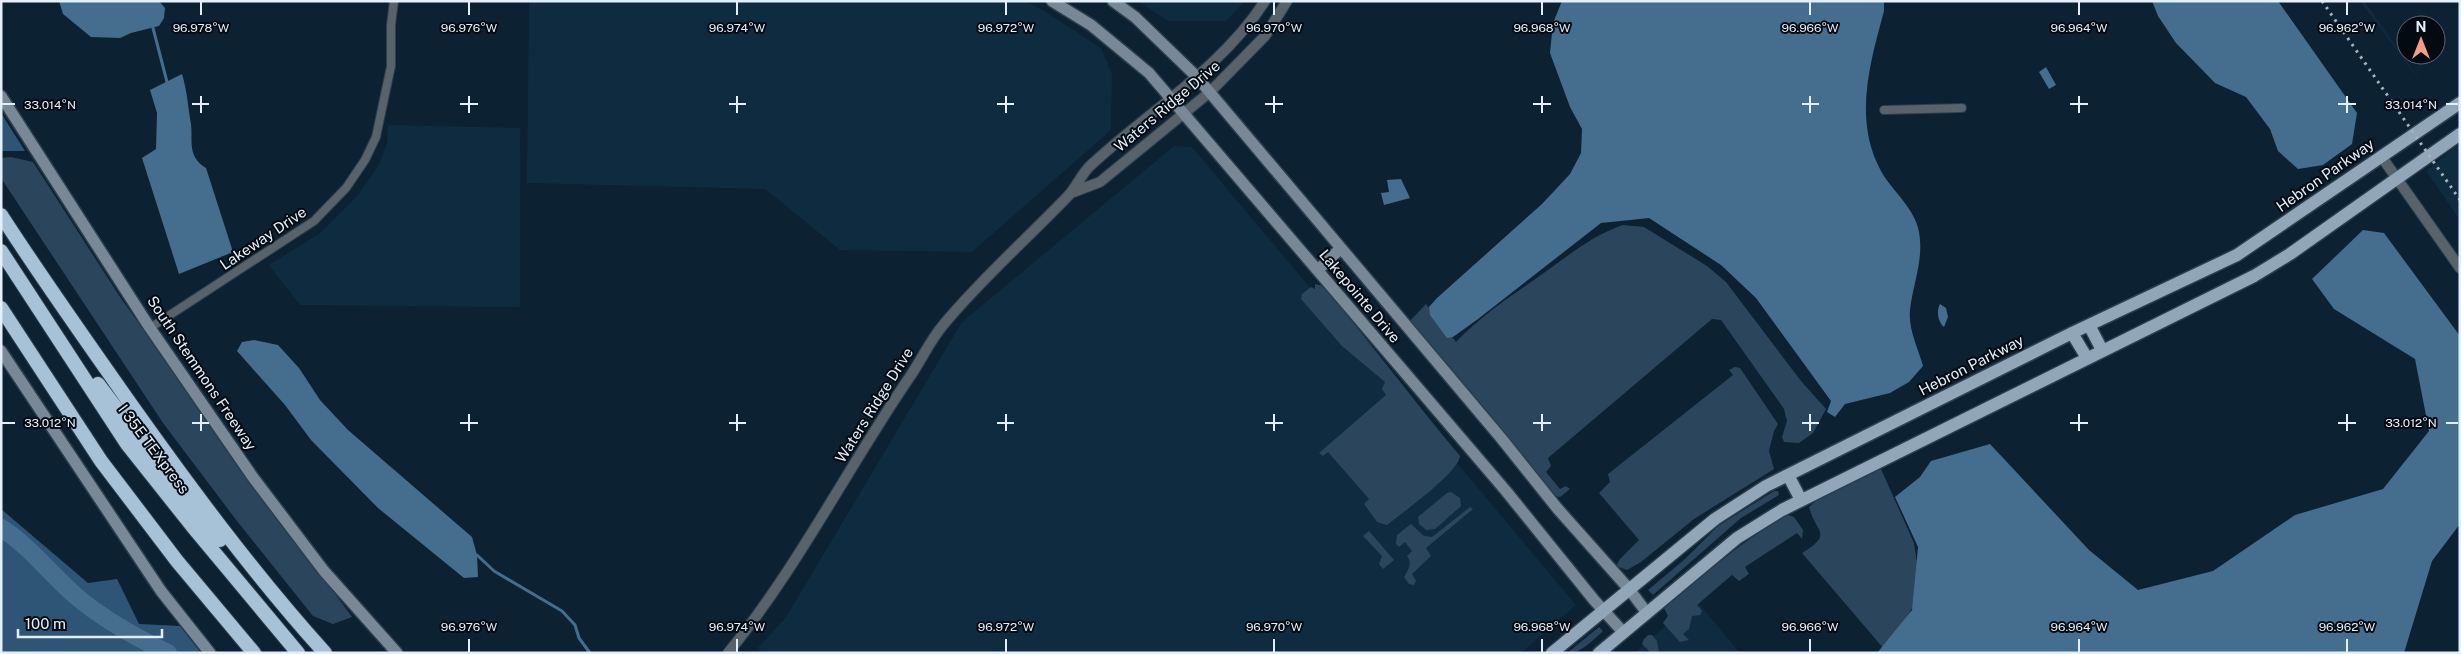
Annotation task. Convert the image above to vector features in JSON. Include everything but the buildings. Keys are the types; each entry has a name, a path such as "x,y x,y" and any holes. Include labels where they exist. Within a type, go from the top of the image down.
{"highway":[{"path":"1,215 42,278 179,472 274,596"},
{"name":"I 35E TEXpress","path":"1,251 127,444 298,653"},
{"path":"20,281 200,519 274,596 325,653"},
{"path":"1,308 101,461 215,607 254,653"}],"main road":[{"name":"Lakepointe Drive","path":"1052,1 1091,25 1117,44 1149,73 1506,491 1623,632"},
{"name":"Lakepointe Drive","path":"1113,1 1135,17 1210,92 1499,435 1557,508 1629,589 1647,613"},
{"name":"South Stemmons Freeway","path":"1,96 150,328 252,476 324,571 397,653"},
{"name":"Hebron Parkway","path":"1552,653 1715,519 1766,486 2072,333 2247,249 2460,103"},
{"path":"1599,653 1737,538 1801,500 2254,276 2290,254 2460,134"},
{"path":"1318,270 1340,248"},
{"path":"2089,325 2102,350"},
{"path":"2072,333 2086,358"},
{"path":"1,351 161,591 210,653"},
{"path":"1788,475 1801,500"}],"street":[{"name":"Lakeway Drive","path":"150,328 320,216 346,188 365,160 376,137 385,103 391,66 391,25 394,1"},
{"name":"Waters Ridge Drive","path":"728,653 756,618 810,539 879,422 942,327 982,280 1071,194 1089,166 1196,76 1248,27 1265,1"},
{"name":"Waters Ridge Drive","path":"1071,194 1100,182 1210,92 1265,36 1287,1"},
{"path":"1884,110 1962,108"},
{"path":"2381,156 2460,268"}],"shaded area":[{"path":"59,1 159,1 165,8 164,18 159,26 131,33 120,38 91,37 63,14"},
{"path":"529,1 1024,1 1041,9 1101,48 1112,74 1111,130 972,252 840,250 765,189 527,183"},
{"path":"1138,1 1245,1 1226,21 1168,21"},
{"path":"1562,1 1884,1 1884,11 1870,71 1866,112 1873,152 1881,171 1913,215 1919,232 1919,262 1911,300 1910,317 1912,331 1923,366 1909,382 1890,393 1845,404 1835,417 1827,412 1831,401 1756,298 1721,265 1649,218 1601,223 1478,319 1453,337 1447,338 1430,315 1429,307 1542,204 1570,174 1581,153 1582,129 1570,107 1550,53 1553,23"},
{"path":"2152,1 2278,1 2357,113 2352,144 2323,165 2298,169 2278,151 2270,129 2246,97 2215,83 2176,43 2158,16"},
{"path":"2360,1 2364,1 2396,46 2396,49"},
{"path":"2408,65 2409,65 2432,97"},
{"path":"2046,67 2056,85 2049,89 2039,72"},
{"path":"182,74 191,124 193,154 206,168 233,252 179,274 142,158 156,149 157,113 150,90"},
{"path":"1,113 25,151 1,151"},
{"path":"388,125 520,128 520,307 300,305 269,265 320,233 358,195 378,166 387,144"},
{"path":"2458,145 2460,147 2460,220 2426,171"},
{"path":"1174,146 1192,147 1576,605 1521,653 763,653 758,648 786,617 962,322"},
{"path":"11,157 33,162 122,300 352,617 333,624 313,616 237,521 163,423 1,178 1,158"},
{"path":"1401,179 1410,198 1384,205 1381,193 1389,192 1387,180"},
{"path":"1623,225 1644,227 1707,266 1726,282 1801,381 1826,409 1813,433 1799,443 1784,442 1782,437 1787,421 1784,409 1721,320 1712,319 1548,458 1551,466 1546,472 1560,489 1566,486 1570,489 1560,497 1555,496 1409,322 1426,304 1456,342 1497,306 1570,254 1590,240"},
{"path":"2363,230 2384,233 2460,336 2460,524 2432,561 2404,653 1877,653 1912,610 1918,547 1895,497 1920,477 1931,461 1990,444 2089,550 2138,590 2213,571 2295,515 2383,489 2429,431 2415,359 2334,309 2312,279"},
{"path":"1315,284 1323,286 1460,456 1457,463 1440,482 1387,525 1377,522 1364,504 1369,499 1328,452 1323,456 1319,453 1386,395 1382,389 1385,382 1342,346 1301,299 1302,294 1311,287 1315,289"},
{"path":"1940,304 1946,308 1948,317 1944,327 1938,316"},
{"path":"254,340 278,345 299,368 320,400 348,430 472,537 477,555 478,577 464,578 378,508 311,440 285,405 237,351 242,342"},
{"path":"1735,367 1740,368 1778,424 1774,431 1769,451 1774,469 1694,519 1641,562 1627,570 1616,566 1620,559 1639,540 1599,493 1610,482 1608,474 1733,375 1729,370"},
{"path":"1881,469 1914,543 1918,570 1915,603 1900,629 1884,649 1802,553 1818,541 1820,537 1809,507 1817,500"},
{"path":"1774,491 1778,491 1779,495 1741,518 1653,595 1648,590 1685,559 1718,526"},
{"path":"1451,492 1460,498 1461,506 1435,529 1426,530 1419,524 1418,517 1447,493"},
{"path":"1470,507 1473,509 1426,548 1431,556 1412,574 1416,581 1414,585 1409,584 1404,577 1410,564 1407,556 1412,551 1405,542 1399,547 1396,544 1397,535 1411,524 1424,536 1432,537"},
{"path":"1,509 88,583 117,579 139,624 180,626 201,653 1,653"},
{"path":"1788,515 1794,517 1803,530 1802,539 1797,533 1745,567 1749,574 1739,581 1732,575 1697,605 1702,611 1700,615 1692,616 1689,629 1683,634 1689,640 1680,642 1663,623 1668,616 1664,608 1755,535"},
{"path":"1369,531 1394,560 1383,569 1379,564 1382,556 1363,536"},
{"path":"1696,600 1740,653 1634,653"},
{"path":"1599,627 1603,631 1589,643 1577,651 1567,653"},
{"path":"1648,635 1652,635 1657,641 1659,653 1651,653 1642,644"}],"waterway":[{"path":"153,28 167,82"},
{"path":"1,528 21,543 87,605 121,628 168,653"},
{"path":"477,555 494,571 562,611 575,625 579,638 590,653"}],"railway":[{"path":"2322,1 2460,200"}]}
